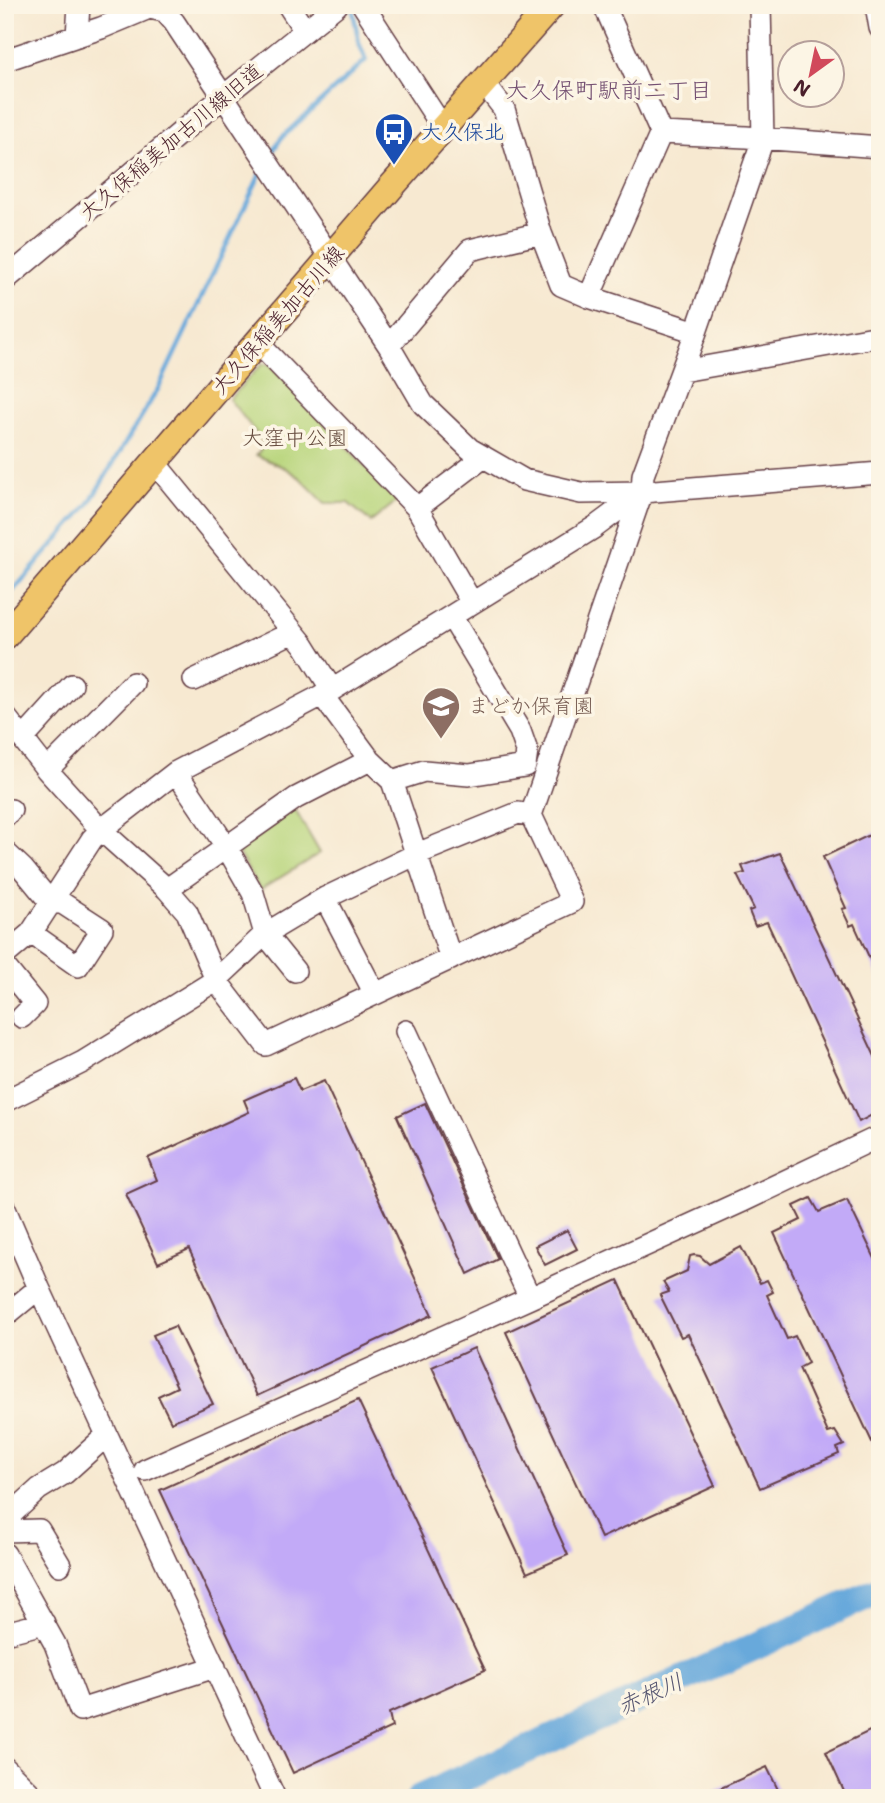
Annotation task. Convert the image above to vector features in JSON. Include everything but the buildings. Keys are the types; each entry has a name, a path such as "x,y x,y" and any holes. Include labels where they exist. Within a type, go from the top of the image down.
{"main road":[{"name":"大久保稲美加古川線","path":"5,636 549,6"}],"street":[{"path":"77,36 79,5"},
{"path":"288,5 305,31"},
{"name":"大久保稲美加古川線旧道","path":"5,280 337,5"},
{"path":"363,5 443,128"},
{"path":"589,297 661,133 604,5"},
{"path":"5,716 47,770 101,830 167,889 187,912 216,980 266,1045 572,902 531,815 642,492 643,475 763,139 760,5"},
{"path":"876,5 880,28"},
{"path":"5,60 102,28 149,8 164,11 224,96 389,346 423,404 470,449 524,480 582,493 642,492 880,473"},
{"path":"483,82 504,109 541,233 561,285 589,297 696,332"},
{"path":"661,133 880,147"},
{"path":"389,346 470,250 541,233"},
{"path":"682,371 880,336"},
{"path":"258,343 417,508 472,603"},
{"path":"417,508 484,457"},
{"path":"155,463 304,645 327,692 370,760 392,781 452,959"},
{"path":"5,955 31,933 92,839 176,772 327,692 595,527 642,492"},
{"path":"392,781 424,771 469,775 525,766 527,751 520,731 451,616"},
{"path":"194,680 293,632"},
{"path":"47,770 133,683"},
{"path":"23,739 72,685"},
{"path":"527,751 550,760"},
{"path":"167,889 296,798 370,760"},
{"path":"176,772 226,846 253,893 265,934 295,971"},
{"path":"5,1101 83,1062 216,980 265,934 325,898 417,854 518,813 531,815"},
{"path":"5,852 51,903"},
{"path":"325,898 375,994"},
{"path":"31,933 78,967 102,929 62,903 51,903"},
{"path":"5,967 35,1004 22,1017"},
{"path":"407,1031 530,1298"},
{"path":"145,1471 743,1201 880,1136"},
{"path":"5,1209 275,1798"},
{"path":"5,1316 39,1288"},
{"path":"5,1520 39,1489 65,1473 107,1435"},
{"path":"5,1531 39,1530 60,1565"},
{"path":"5,1554 55,1644 80,1710 215,1667"},
{"path":"5,1633 44,1623"},
{"path":"5,1768 34,1797"}],"green space":[{"name":"大窪中公園","path":"262,364 271,365 397,501 371,522 348,503 325,503 300,478 256,455 264,446 261,439 229,399"},
{"path":"294,808 320,853 260,890 237,851"}],"waterway":[{"path":"271,154 282,137 366,60 359,43 352,5"},
{"path":"5,600 88,505 158,389 263,168"},
{"name":"赤根川","path":"420,1798 880,1590"}],"place":[{"name":"大久保北","path":"394,166"},
{"name":"まどか保育園","path":"441,740"}],"district":[{"name":"大久保町駅前二丁目","path":"609,90"}]}
